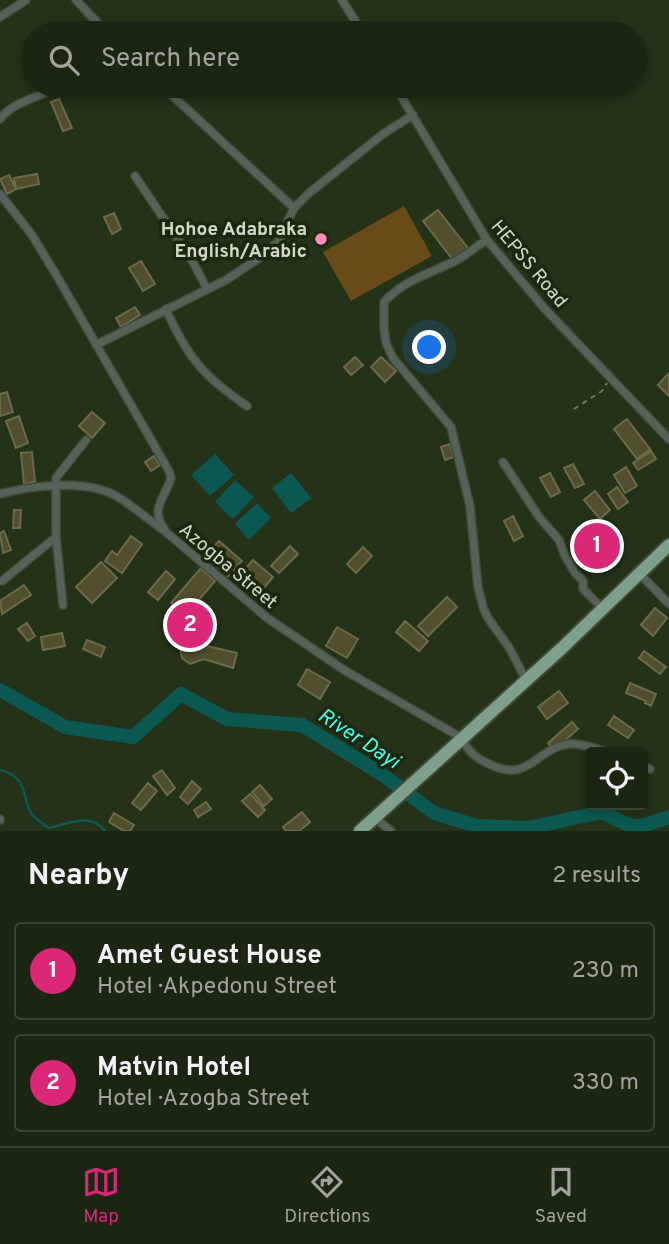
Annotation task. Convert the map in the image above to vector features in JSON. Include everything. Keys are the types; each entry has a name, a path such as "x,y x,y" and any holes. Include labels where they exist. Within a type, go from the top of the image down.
{"highway":[{"path":"360,831 603,609 669,545"}],"street":[{"path":"0,17 26,0"},
{"path":"76,0 96,21"},
{"path":"342,0 355,21"},
{"path":"0,119 11,107 35,98"},
{"path":"175,98 295,208"},
{"name":"HEPSS Road","path":"402,98 487,240 544,308 669,439"},
{"path":"96,345 245,269 278,242 295,208 328,177 383,134 413,115"},
{"path":"135,176 193,262 207,289"},
{"name":"Azogba Street","path":"0,194 32,235 169,471 171,478 159,501 157,512 166,532 266,617 344,670 462,738 477,758 509,771 523,769 567,744 590,747"},
{"path":"487,240 470,249 458,260 395,289 384,302 384,328 386,344 393,358 452,427 468,494 478,587 483,607 526,680"},
{"path":"166,309 178,336 208,378 247,406"},
{"path":"63,605 56,537 56,486 58,475 86,440"},
{"path":"503,462 539,517 559,540 570,565 583,581 583,589 603,609"},
{"path":"0,494 39,486 92,488 119,498 166,532"},
{"path":"2,581 56,537"},
{"path":"639,573 669,604"},
{"path":"376,818 391,831"}],"path":[{"path":"574,409 602,391 611,376"}],"shaded area":[{"path":"404,206 432,256 351,301 323,252"}],"water":[{"path":"215,454 234,475 210,496 191,475"},
{"path":"291,473 311,498 291,513 272,488"},
{"path":"235,480 254,497 233,519 215,502"},
{"path":"257,503 271,518 249,540 235,524"}],"building":[{"path":"59,99 72,128 63,131 51,102"},
{"path":"37,174 39,184 16,189 14,178"},
{"path":"9,175 16,189 7,194 0,179"},
{"path":"438,210 468,248 453,260 423,221"},
{"path":"114,213 121,229 112,234 104,217"},
{"path":"141,261 155,284 143,291 129,268"},
{"path":"135,307 140,315 121,327 116,318"},
{"path":"355,357 363,365 351,375 344,367"},
{"path":"381,357 396,371 385,382 371,367"},
{"path":"669,373 669,396 658,385"},
{"path":"7,392 13,412 0,416 0,394"},
{"path":"92,412 105,423 92,438 79,426"},
{"path":"19,416 28,443 16,448 6,421"},
{"path":"627,419 650,449 637,459 614,429"},
{"path":"450,444 454,457 445,460 441,447"},
{"path":"651,451 656,459 638,470 633,463"},
{"path":"32,452 35,482 24,484 21,453"},
{"path":"154,456 160,465 151,471 145,462"},
{"path":"573,464 584,484 575,488 564,468"},
{"path":"626,467 637,486 625,493 614,475"},
{"path":"550,473 560,492 551,497 540,478"},
{"path":"617,487 628,502 618,509 608,494"},
{"path":"595,491 610,510 600,519 584,500"},
{"path":"14,510 21,510 20,528 13,528"},
{"path":"513,516 523,536 514,541 504,521"},
{"path":"4,531 11,550 3,553 0,533"},
{"path":"131,536 142,544 122,573 105,561 112,551 117,555"},
{"path":"219,541 242,561 228,576 205,556"},
{"path":"290,546 298,554 279,573 271,566"},
{"path":"363,547 372,556 356,573 347,564"},
{"path":"253,560 273,577 258,595 238,577"},
{"path":"101,562 117,578 92,603 76,587"},
{"path":"201,568 215,581 192,608 198,636 207,646 237,653 233,668 204,659 190,664 182,658 180,648 184,641 189,639 183,613 171,603"},
{"path":"166,571 175,579 158,600 148,592"},
{"path":"24,585 31,595 2,614 0,601"},
{"path":"447,597 457,607 428,636 418,626"},
{"path":"655,608 667,618 653,636 641,625"},
{"path":"405,621 428,641 419,651 396,632"},
{"path":"27,623 35,636 28,641 18,629"},
{"path":"337,627 358,639 347,658 326,646"},
{"path":"62,633 65,646 43,650 41,637"},
{"path":"87,640 105,647 101,657 83,649"},
{"path":"644,651 666,667 660,674 639,658"},
{"path":"307,669 330,682 320,699 298,685"},
{"path":"630,683 656,694 651,706 645,703 646,701 626,693"},
{"path":"559,691 568,703 547,719 538,707"},
{"path":"614,716 634,730 628,738 608,725"},
{"path":"572,722 578,729 554,750 548,743"},
{"path":"162,770 175,788 167,795 153,776"},
{"path":"192,781 201,789 188,804 180,797"},
{"path":"148,783 157,791 141,810 132,803"},
{"path":"260,785 272,799 264,806 252,792"},
{"path":"250,794 265,810 258,817 242,801"},
{"path":"206,802 211,809 198,817 194,810"},
{"path":"302,812 310,822 299,831 286,831 283,827"},
{"path":"114,813 134,825 130,831 124,831 109,822"}],"waterway":[{"name":"River Dayi","path":"0,690 65,727 133,737 181,694 227,719 302,725 383,775 434,813 477,826 528,828 602,812 634,826 669,817"},
{"path":"0,770 15,777 22,787 31,813 48,828 86,821 99,825 105,831"}],"place":[{"name":"Hohoe Adabraka English/Arabic","path":"321,239"},
{"name":"Amet Guest House","path":"597,546"},
{"name":"Matvin Hotel","path":"190,625"}]}
